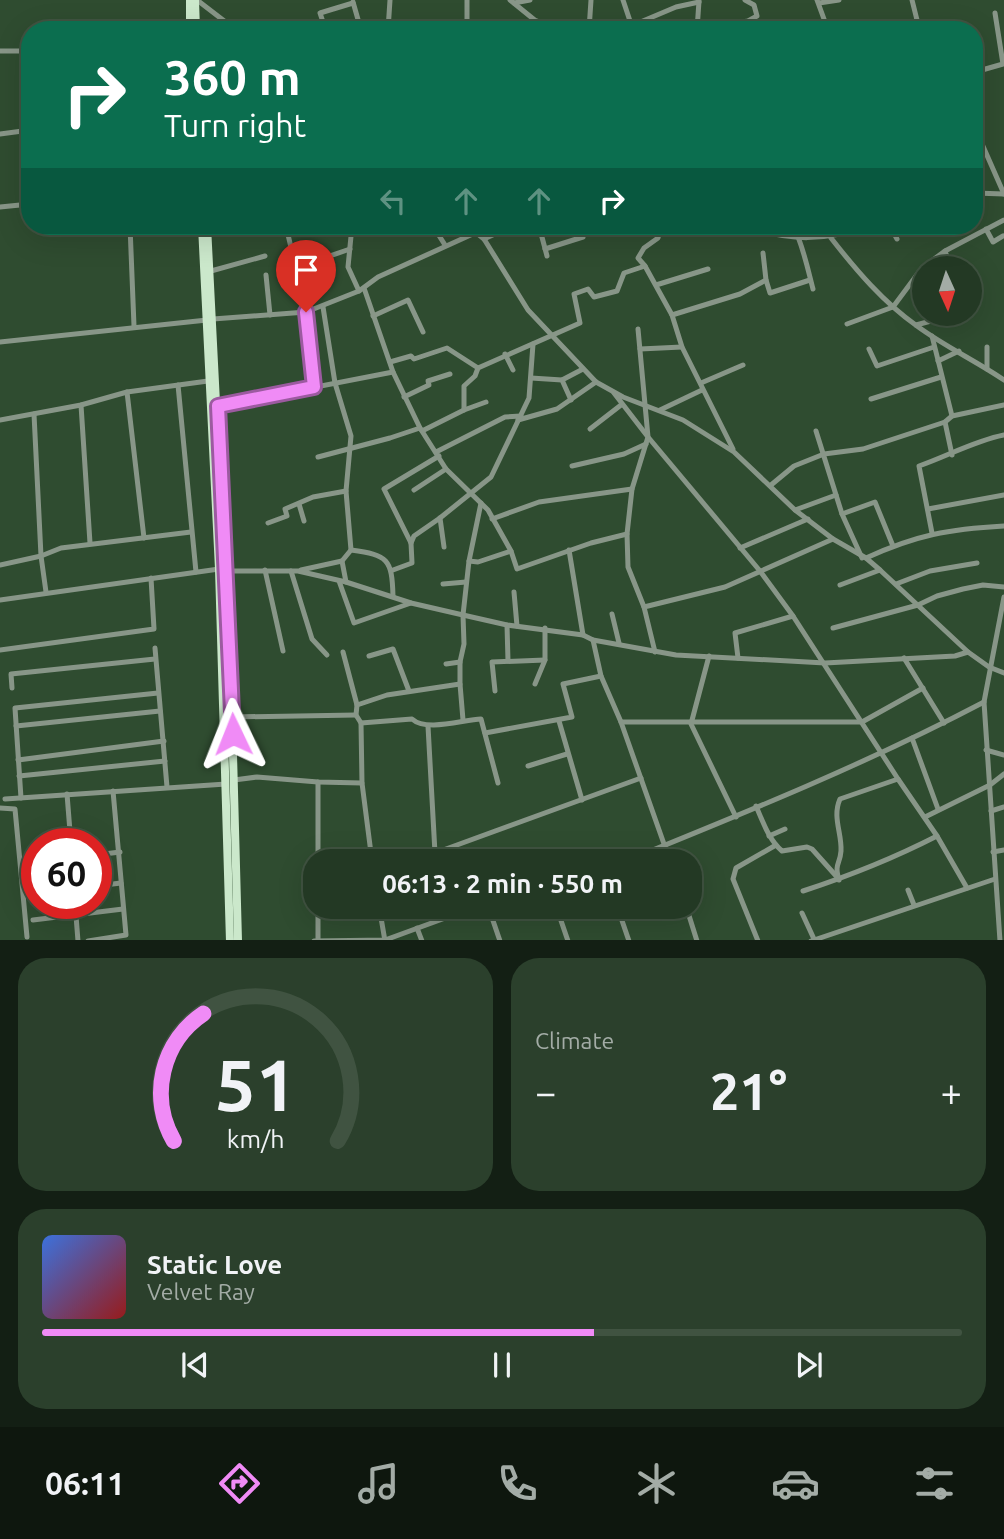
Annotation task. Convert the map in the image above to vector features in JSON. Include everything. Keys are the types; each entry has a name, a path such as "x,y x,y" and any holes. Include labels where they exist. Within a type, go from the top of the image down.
{"main road":[{"path":"190,0 190,21"},
{"path":"196,0 196,21"},
{"path":"203,235 218,406 228,734 238,940"},
{"path":"208,235 211,271 208,381 213,417 215,528 222,570 232,717 228,734"},
{"path":"229,940 230,782"}],"street":[{"path":"196,0 224,21"},
{"path":"389,21 390,0"},
{"path":"467,0 467,21"},
{"path":"512,1 530,0"},
{"path":"590,21 591,0"},
{"path":"623,0 630,21"},
{"path":"745,0 754,5 757,16 748,21"},
{"path":"825,21 818,1 839,0"},
{"path":"912,0 917,20"},
{"path":"323,21 320,13 353,1 359,21"},
{"path":"512,1 537,20"},
{"path":"647,21 676,7 700,1 699,21"},
{"path":"983,70 1003,64 995,13"},
{"path":"0,51 21,51"},
{"path":"0,134 21,131"},
{"path":"983,147 1004,194 983,193"},
{"path":"0,207 21,205"},
{"path":"983,231 1004,220"},
{"path":"986,229 993,242 1003,236"},
{"path":"130,235 134,326"},
{"path":"290,235 306,312 314,387"},
{"path":"351,235 348,267 362,289 404,397 446,469 488,510 511,551 517,569 569,550 627,534"},
{"path":"438,235 445,246"},
{"path":"0,342 134,326 306,312 362,289 378,277 470,235"},
{"path":"478,235 484,239 528,310 596,382 623,397 683,420 734,452 795,510 880,570 968,652 989,667 1004,673"},
{"path":"484,239 493,235"},
{"path":"541,235 546,252 583,237"},
{"path":"659,235 644,248 638,258 673,315 682,347 734,452"},
{"path":"783,235 800,238 837,235"},
{"path":"798,235 813,289"},
{"path":"895,235 897,239"},
{"path":"847,324 893,307 922,268 945,251 975,235"},
{"path":"831,237 853,266 912,323"},
{"path":"321,259 349,249"},
{"path":"945,251 947,256"},
{"path":"763,253 770,293 810,280"},
{"path":"211,271 265,256"},
{"path":"464,410 464,386 475,376 478,368 580,323 574,294 588,289 594,297 617,291 624,274 645,266"},
{"path":"656,285 708,269"},
{"path":"266,275 270,315"},
{"path":"673,315 740,294 766,280"},
{"path":"373,316 408,300 423,332"},
{"path":"0,600 195,572 298,571 342,561 351,550 346,491 351,436 335,383 323,307"},
{"path":"916,326 1004,380"},
{"path":"638,329 647,440 632,489 627,534 628,566 644,607 655,652"},
{"path":"932,336 952,416"},
{"path":"411,543 414,536 491,477 529,398 533,344"},
{"path":"639,349 682,347"},
{"path":"869,349 877,366 934,347"},
{"path":"987,347 987,369"},
{"path":"390,362 411,356 414,359 447,348 478,368"},
{"path":"938,361 959,351"},
{"path":"505,354 513,370"},
{"path":"660,410 743,365"},
{"path":"531,377 562,380 583,369"},
{"path":"218,406 393,372"},
{"path":"404,397 429,385 428,382 450,374"},
{"path":"871,399 941,377"},
{"path":"562,380 570,400"},
{"path":"0,420 81,405 127,392 208,381"},
{"path":"393,570 412,563 411,543 384,489 438,454 505,417 519,418 557,409 596,382"},
{"path":"178,385 195,572"},
{"path":"613,391 647,440 760,571 793,616 925,817 967,888"},
{"path":"127,392 144,538"},
{"path":"318,457 421,429 486,402"},
{"path":"81,405 90,543"},
{"path":"590,429 621,405"},
{"path":"771,485 794,466 824,454 863,449 945,422 952,416 1004,405"},
{"path":"34,414 41,556 46,592"},
{"path":"945,422 952,454"},
{"path":"816,431 842,514 864,558"},
{"path":"932,533 919,466 971,444 1004,435"},
{"path":"572,466 624,454 647,440"},
{"path":"417,469 424,484"},
{"path":"414,490 446,469"},
{"path":"492,519 539,502 632,489"},
{"path":"268,523 287,516 285,509 313,497 346,491"},
{"path":"795,510 836,495"},
{"path":"928,509 1004,495"},
{"path":"842,514 875,502 893,546"},
{"path":"463,720 460,662 464,644 463,615 469,561 481,503"},
{"path":"299,505 304,521"},
{"path":"440,518 444,547"},
{"path":"740,548 808,519"},
{"path":"864,558 932,533 1004,526"},
{"path":"0,565 41,556 61,548 191,532"},
{"path":"644,607 725,587 833,539"},
{"path":"351,550 383,556 393,570 393,596"},
{"path":"569,550 583,635"},
{"path":"469,561 478,562 511,551"},
{"path":"342,561 342,581 354,624 411,603"},
{"path":"896,584 930,571 977,563"},
{"path":"265,570 283,651"},
{"path":"840,585 880,570"},
{"path":"291,571 312,639 327,655"},
{"path":"298,571 342,581 411,603 507,625 545,628 655,652 825,663 955,656 968,652"},
{"path":"0,649 154,629 151,578"},
{"path":"443,584 466,582"},
{"path":"833,628 918,605 937,596 963,589 983,585 1004,587"},
{"path":"514,592 517,626"},
{"path":"1001,940 984,702 1004,599"},
{"path":"612,614 620,643"},
{"path":"738,658 735,633 793,616"},
{"path":"507,625 508,661"},
{"path":"535,684 545,660 545,628"},
{"path":"593,640 601,676 621,722 666,849"},
{"path":"155,648 167,787"},
{"path":"369,656 393,649 409,691"},
{"path":"342,652 356,705 356,715 361,723 362,783 370,849"},
{"path":"709,656 691,724 736,817"},
{"path":"904,658 944,723"},
{"path":"12,688 10,674 155,659"},
{"path":"495,691 492,662 545,660"},
{"path":"446,664 460,662"},
{"path":"485,733 572,717 563,684 601,676"},
{"path":"356,705 387,695 460,684"},
{"path":"621,722 862,722 923,688"},
{"path":"21,798 15,708 158,693"},
{"path":"654,849 736,817 882,752 984,702"},
{"path":"16,726 160,711"},
{"path":"232,717 356,715"},
{"path":"361,723 412,719 418,725 428,726 481,719 498,783"},
{"path":"559,721 582,800"},
{"path":"428,726 435,849"},
{"path":"912,738 938,809"},
{"path":"18,760 164,741"},
{"path":"986,750 1004,755"},
{"path":"528,766 567,754"},
{"path":"19,776 166,761"},
{"path":"925,817 990,785 1004,775"},
{"path":"5,799 230,782 257,777 362,783"},
{"path":"446,849 641,778"},
{"path":"839,880 835,868 841,853 836,813 841,799 898,779"},
{"path":"318,782 318,849"},
{"path":"88,940 125,935 113,791"},
{"path":"67,794 70,828"},
{"path":"756,806 769,836 782,851 812,849 839,880"},
{"path":"991,811 1004,807"},
{"path":"0,808 15,809 27,937"},
{"path":"769,836 785,829"},
{"path":"803,891 839,880 937,836"},
{"path":"758,940 733,878 736,868 776,845"},
{"path":"993,852 1004,850"},
{"path":"112,853 120,852"},
{"path":"802,913 812,940 995,879"},
{"path":"112,884 121,883"},
{"path":"908,890 914,905"},
{"path":"997,911 1004,908"},
{"path":"112,910 123,909"},
{"path":"33,920 40,919"},
{"path":"76,919 78,940"},
{"path":"317,919 316,940 385,940 442,919"},
{"path":"381,919 385,940"},
{"path":"493,919 500,940"},
{"path":"561,919 568,940"},
{"path":"622,919 629,940"},
{"path":"690,919 697,940"},
{"path":"417,928 422,940"}],"route":[{"path":"233,734 218,406 314,387 306,312"}]}
